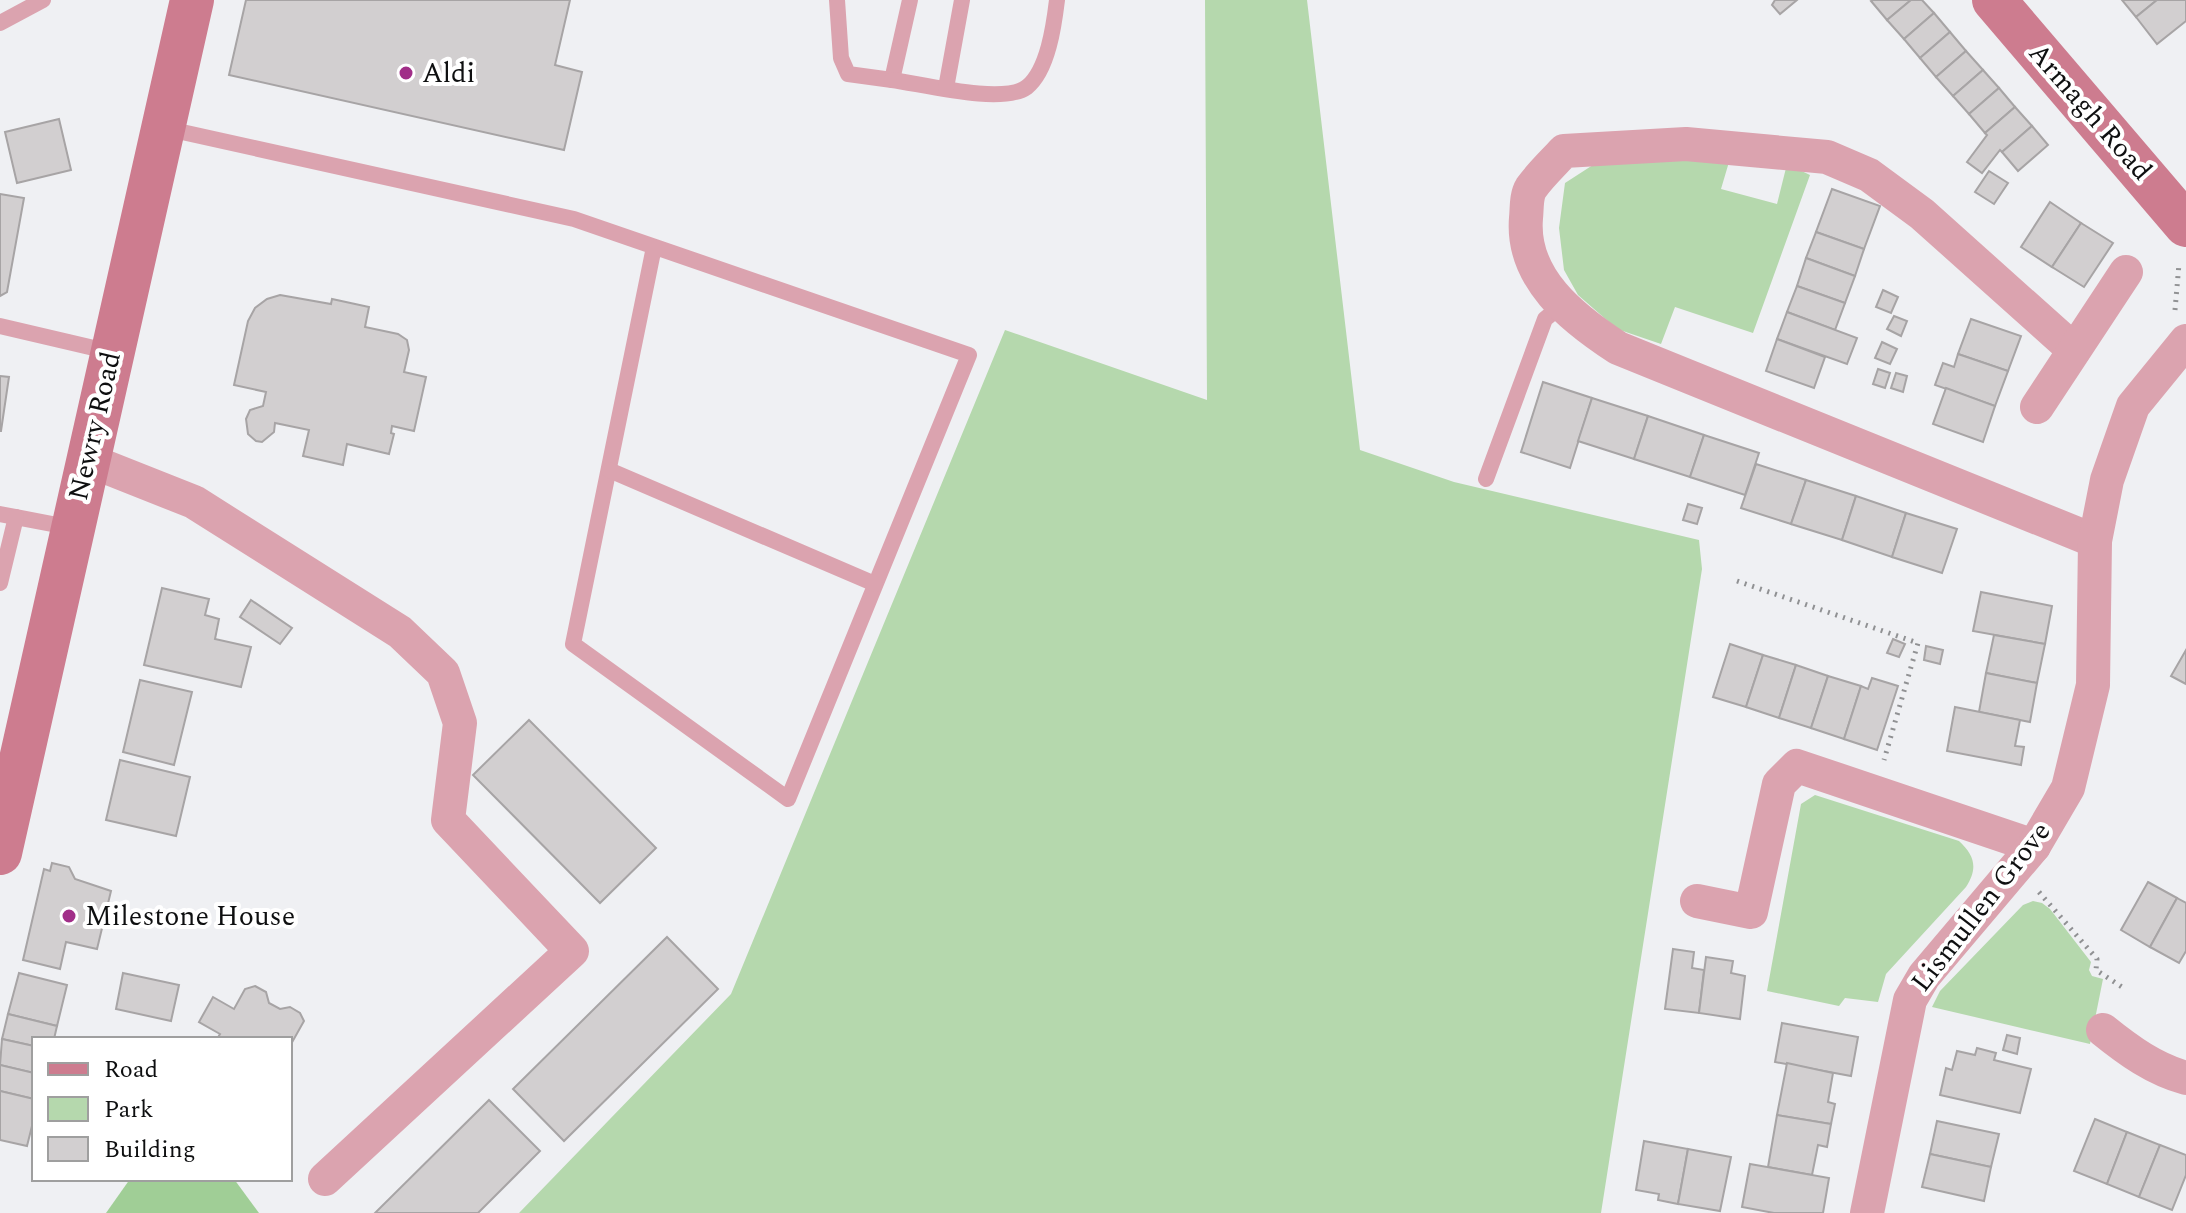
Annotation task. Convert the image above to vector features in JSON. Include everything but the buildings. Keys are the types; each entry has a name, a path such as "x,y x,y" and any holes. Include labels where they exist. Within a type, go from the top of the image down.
{"main road":[{"name":"Newry Road","path":"0,853 19,735 73,528 192,0"},
{"name":"Armagh Road","path":"1994,0 2182,243"}],"street":[{"path":"2074,350 1922,214 1869,175 1827,157 1686,144 1564,151 1529,191 1524,239 1540,279 1562,305 1588,328 1618,348 2095,541"},
{"path":"2037,407 2126,272"},
{"name":"Lismullen Grove","path":"1867,1213 1910,1000 1924,976 2034,846 2068,788 2093,685 2095,541 2107,480 2133,406 2180,331"},
{"path":"88,460 194,502 400,632 443,673 460,723 448,820 572,951 325,1179"},
{"path":"1697,901 1751,912 1779,784 1797,766 2034,846"},
{"path":"2103,1030 2129,1051 2163,1071 2186,1078"}],"lane":[{"path":"0,23 43,0"},
{"path":"837,0 841,58 848,74 999,95 1026,87 1044,63 1057,0"},
{"path":"892,80 910,0"},
{"path":"946,88 962,0"},
{"path":"163,127 574,219 969,355 788,799 573,644 654,247"},
{"path":"1486,479 1545,319 1562,305"},
{"path":"0,326 112,352"},
{"path":"609,470 875,584"},
{"path":"0,583 8,515 73,528"}],"path":[{"path":"2180,331 2182,243"},
{"path":"1737,581 1918,643 1874,791"},
{"path":"2035,889 2097,959 2096,970 2122,987"}],"green space":[{"path":"1205,0 1307,0 1360,450 1454,482 1699,540 1702,569 1601,1213 519,1213 731,994 1005,330 1207,400"},
{"path":"1649,159 1729,162 1721,189 1777,204 1787,164 1810,175 1753,333 1675,307 1661,344 1617,329 1578,295 1564,270 1559,228 1565,183 1596,163"},
{"path":"1815,795 1959,841 1973,862 1966,887 1886,974 1878,1002 1845,998 1839,1006 1767,991 1801,804"},
{"path":"2033,901 2050,909 2091,962 2089,970 2092,976 2103,979 2090,1044 1932,1007 1940,991 2023,905"},
{"path":"129,1181 235,1181 259,1213 106,1213"}],"place":[{"name":"Aldi","path":"406,73"},
{"name":"Milestone House","path":"69,916"}]}
